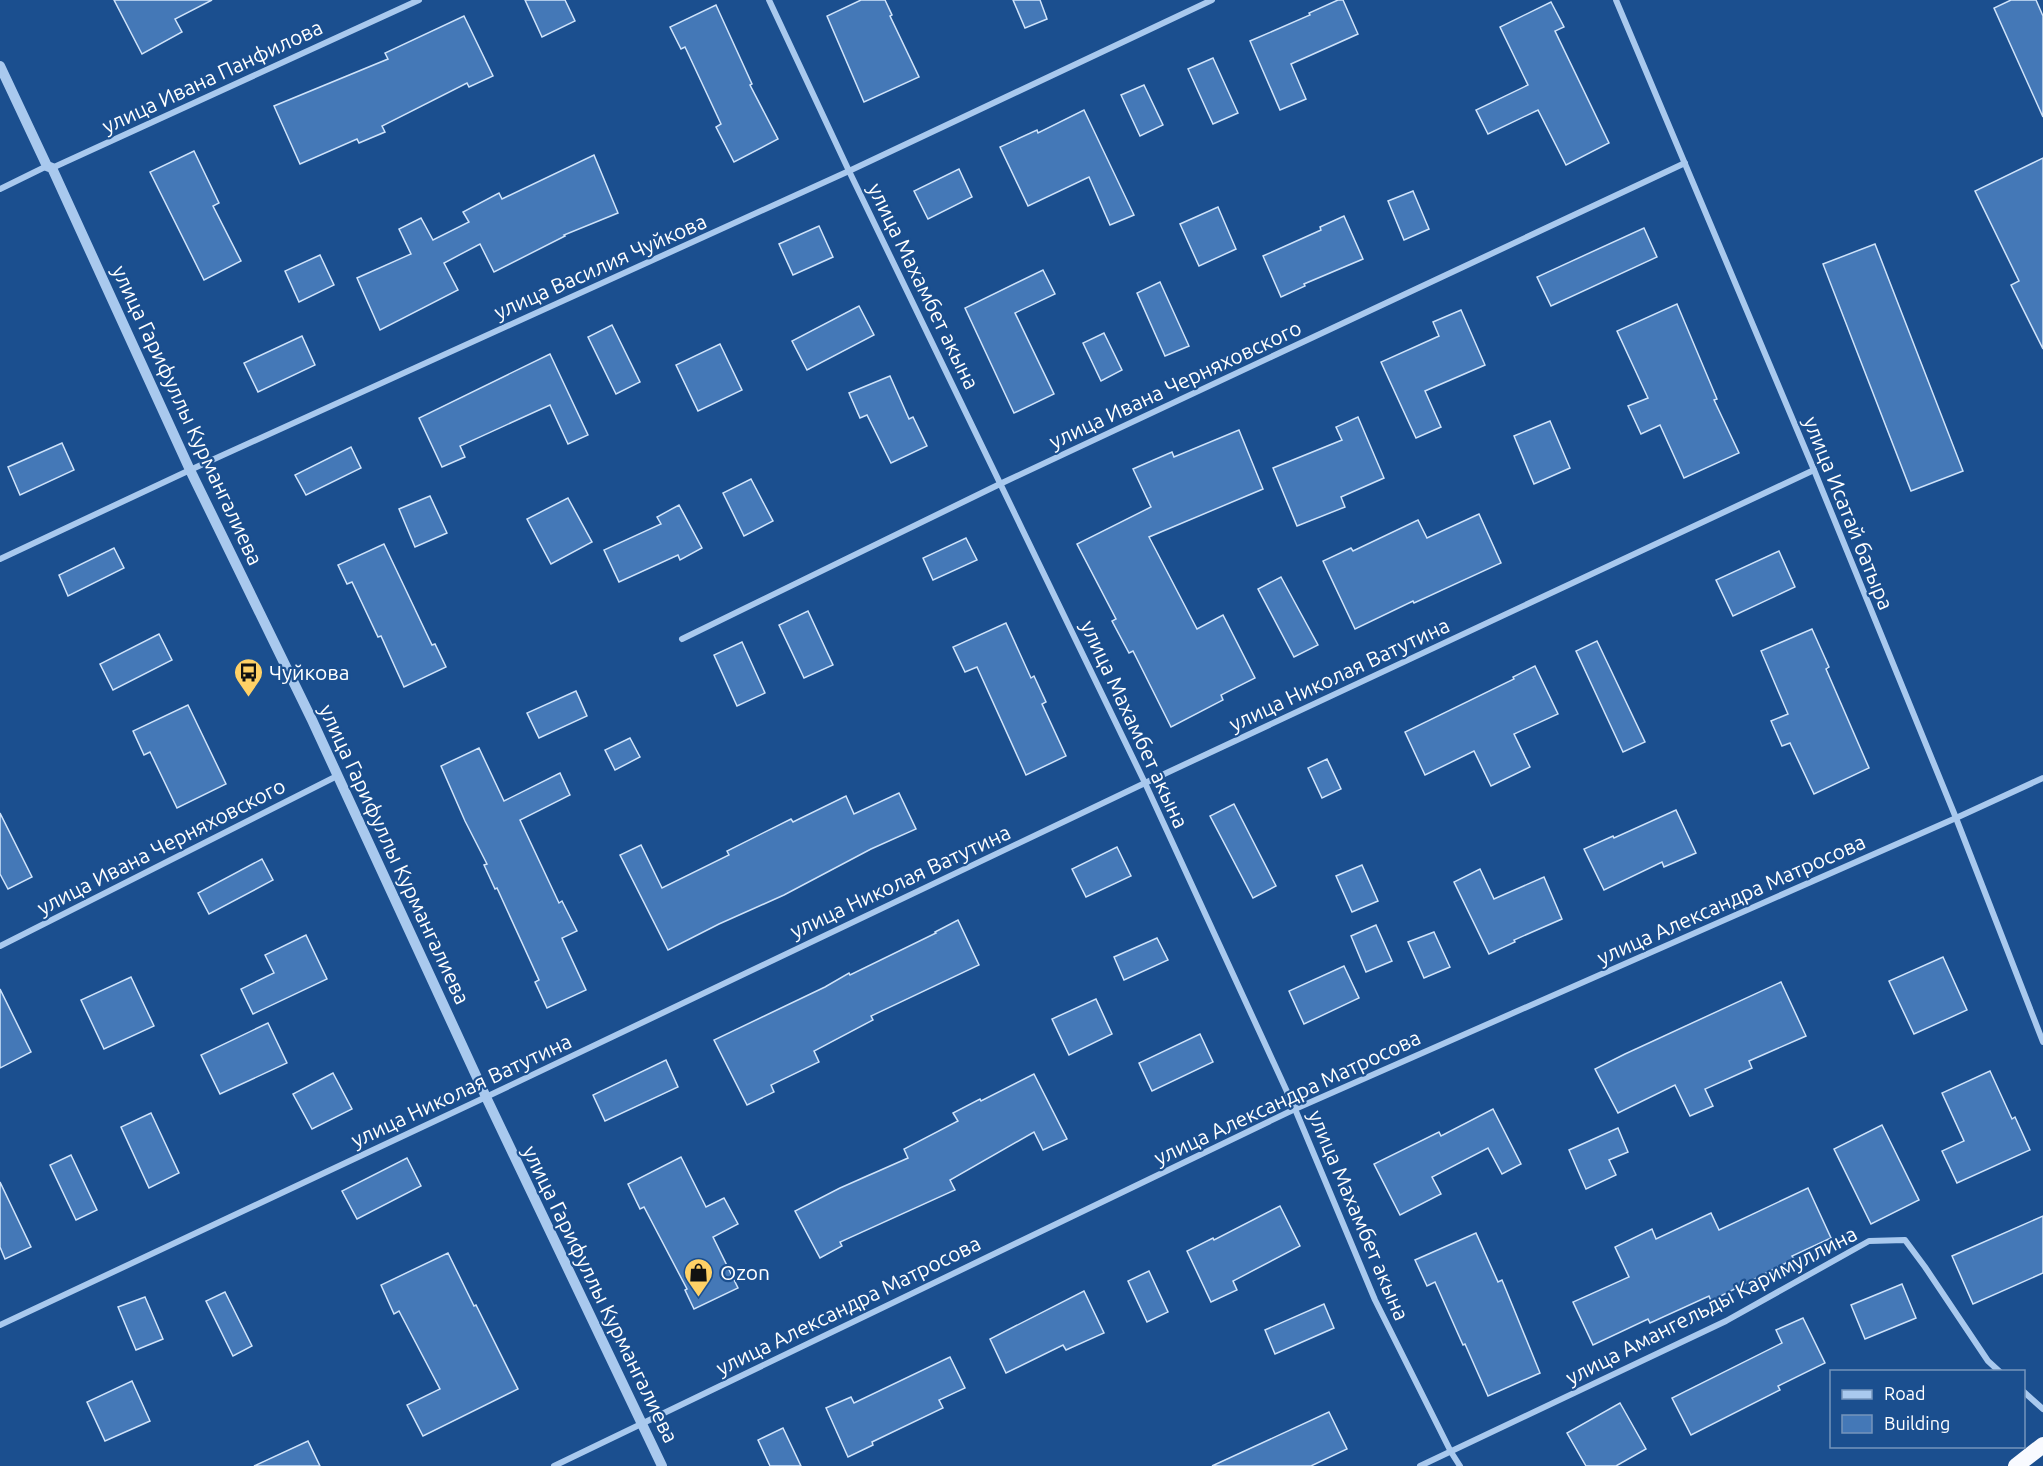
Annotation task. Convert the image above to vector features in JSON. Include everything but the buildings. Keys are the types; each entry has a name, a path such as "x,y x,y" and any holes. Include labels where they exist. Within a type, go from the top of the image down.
{"highway":[{"path":"2016,1466 2043,1444"}],"street":[{"name":"улица Ивана Панфилова","path":"0,189 419,0"},
{"name":"улица Махамбет акына","path":"769,0 849,171 1002,483 1145,783 1295,1109 1375,1300 1460,1466"},
{"name":"улица Василия Чуйкова","path":"0,560 190,470 849,171 1212,0"},
{"name":"улица Исатай батыра","path":"1616,0 1814,470 1956,818 2043,1042"},
{"name":"улица Гарифуллы Курмангалиева","path":"0,66 50,167 190,470 662,1466"},
{"name":"улица Ивана Черняховского","path":"682,639 1002,483 1685,164"},
{"name":"улица Николая Ватутина","path":"0,1325 486,1097 1145,783 1814,470"},
{"name":"улица Ивана Черняховского","path":"0,946 337,776"},
{"name":"улица Александра Матросова","path":"554,1466 1295,1109 2043,778"},
{"name":"улица Амангельды Каримуллина","path":"1420,1466 1726,1321 1869,1241 1905,1240 1988,1361 1999,1370"},
{"path":"2025,1393 2043,1409"}],"place":[{"name":"Чуйкова","path":"248,698"},
{"name":"Ozon","path":"699,1298"}]}
